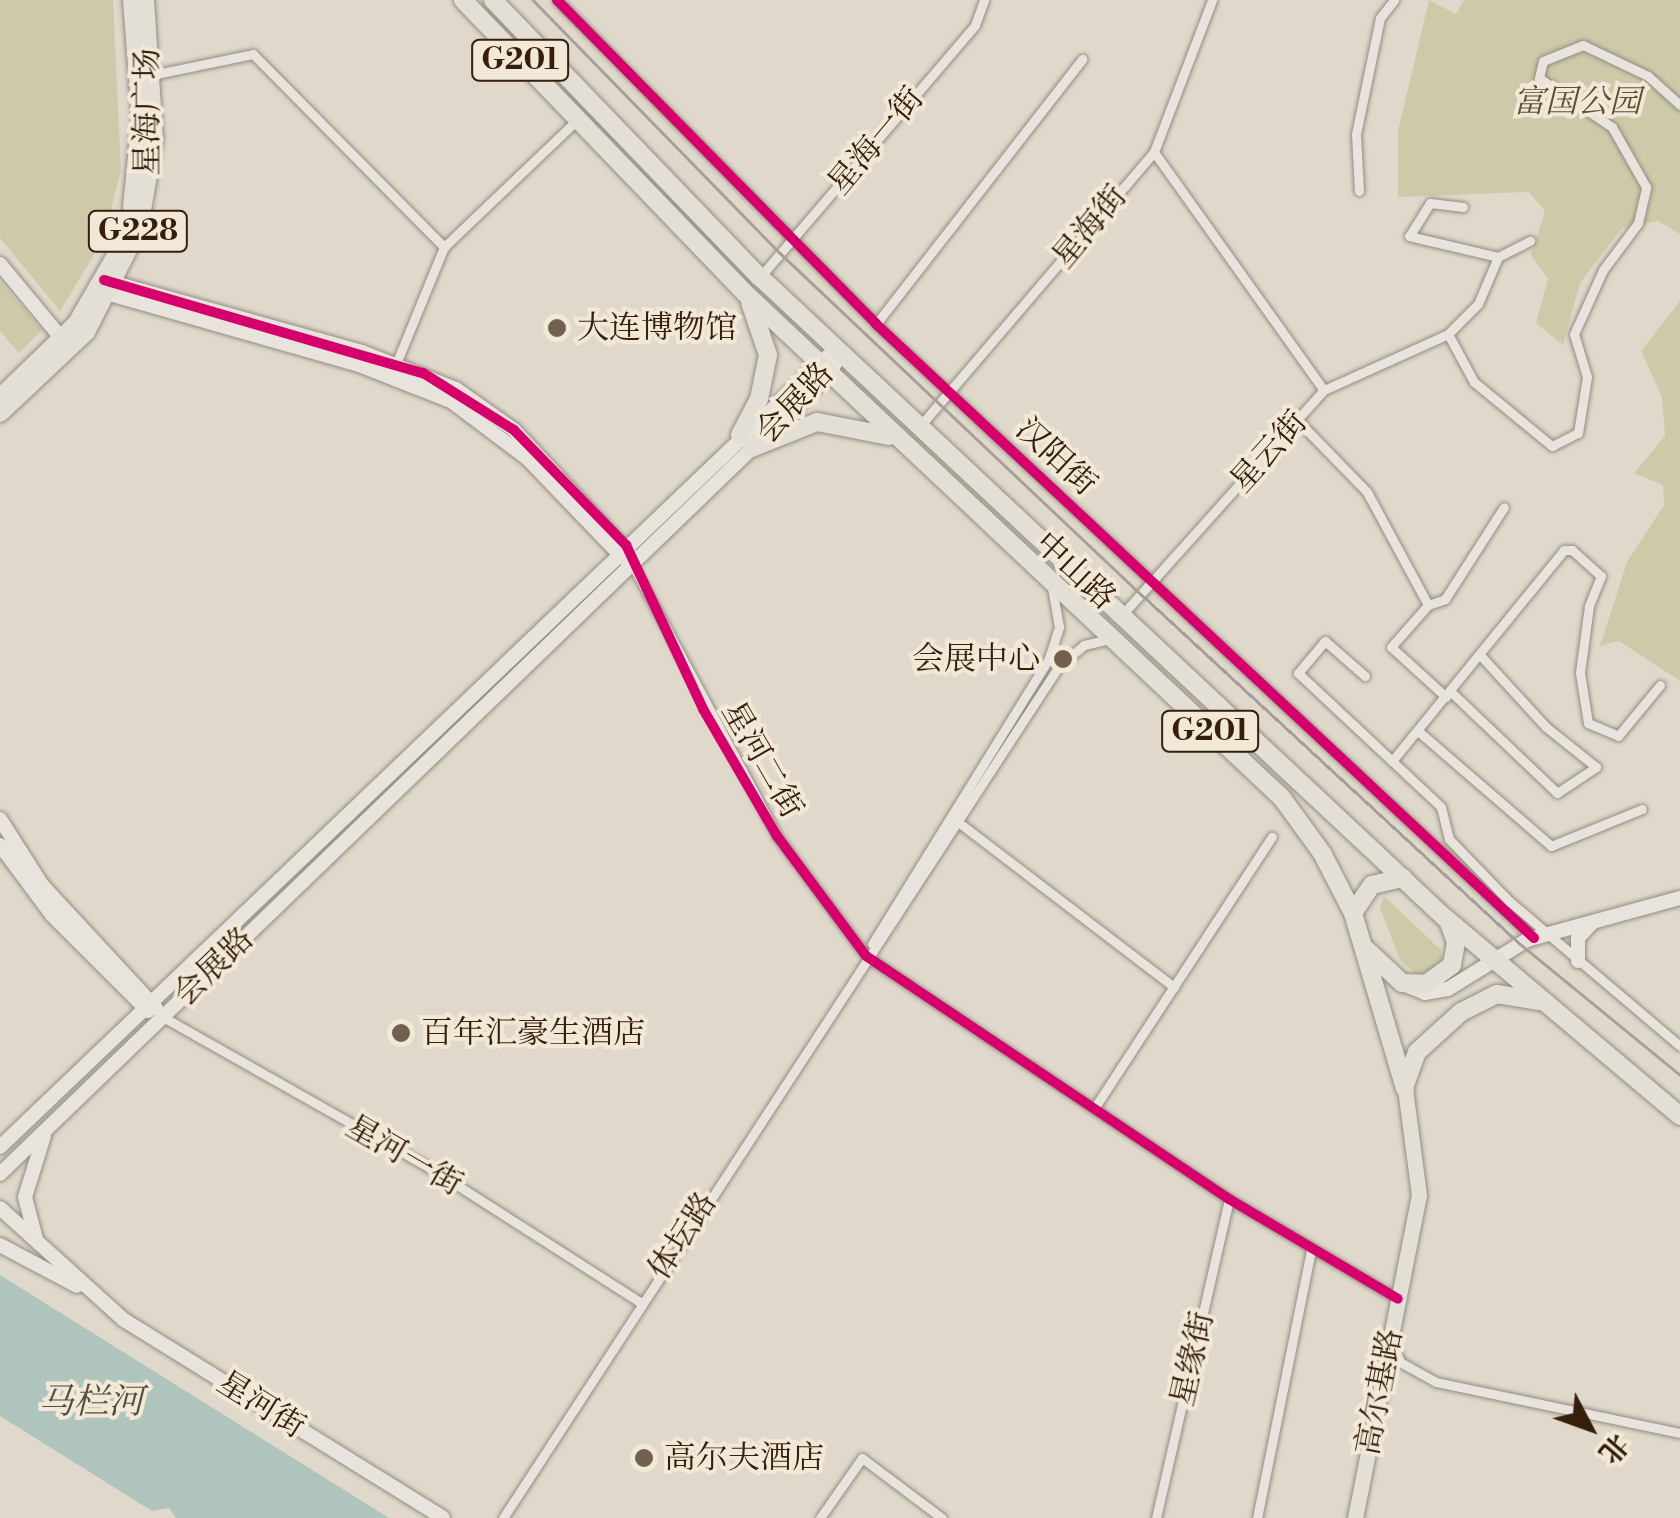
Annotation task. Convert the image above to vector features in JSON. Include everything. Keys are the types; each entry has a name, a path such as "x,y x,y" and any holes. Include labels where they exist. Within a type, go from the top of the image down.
{"highway":[{"name":"星海广场","path":"132,0 146,76"},
{"name":"星海广场","path":"0,413 67,344 107,287 150,184 144,0"},
{"name":"中山路","path":"463,0 745,293 1282,798 1322,853 1353,913 1367,950 1404,1088"},
{"name":"中山路","path":"493,0 760,277 1444,917 1479,946 1502,954 1549,1005 1680,1116"},
{"path":"745,293 768,355 760,399 746,441"},
{"name":"星海广场","path":"0,398 67,344"},
{"path":"746,441 796,426 839,422 907,446"},
{"path":"1353,913 1372,885 1403,878"},
{"path":"1367,950 1402,983 1426,984 1452,965 1455,933 1444,917"},
{"path":"1404,1088 1409,1068 1429,1038 1479,1001 1515,994 1549,1005"}],"main road":[{"path":"0,264 67,344"},
{"name":"星河二街","path":"107,287 396,364 456,389 514,430 632,564"},
{"name":"星河二街","path":"107,287 359,365 451,401 528,459 622,549"},
{"name":"会展路","path":"0,1147 622,549 746,441 840,352"},
{"name":"会展路","path":"0,1174 632,564 746,441"},
{"name":"星河一街","path":"0,818 42,885 147,1006"},
{"name":"星河一街","path":"0,844 52,915 162,1016"},
{"path":"1402,983 1436,992 1540,936 1680,898"},
{"path":"1578,961 1578,938 1594,922"},
{"name":"高尔基路","path":"1355,1518 1419,1194 1404,1088"},
{"path":"38,1245 27,1219 27,1177 55,1121"},
{"name":"星河街","path":"0,1208 82,1288"},
{"name":"星河街","path":"0,1245 41,1272 82,1288 443,1518"}],"street":[{"name":"汉阳街","path":"557,0 790,241 876,324 1540,936"},
{"name":"星海一街","path":"760,277 974,25 984,0"},
{"name":"星海街","path":"920,426 1154,152 1212,0"},
{"path":"1359,192 1356,134 1380,18 1394,0"},
{"path":"1530,240 1498,257 1478,304 1448,334 1474,382 1552,446 1578,433 1587,377 1574,334 1603,270 1638,223 1646,186 1612,127 1539,78 1544,61 1583,45 1648,76 1680,105"},
{"path":"146,76 254,54 444,247"},
{"path":"876,324 1082,59"},
{"path":"396,364 444,247 578,119"},
{"path":"1154,152 1324,390"},
{"path":"1463,208 1430,202 1409,236 1498,257"},
{"name":"星云街","path":"1122,615 1324,390 1448,334"},
{"path":"1298,420 1368,492 1428,605"},
{"path":"1480,655 1546,727 1596,766 1557,793 1391,647 1428,605 1445,599 1504,506"},
{"path":"1392,761 1564,550 1572,550 1602,576 1588,606 1580,673 1588,723 1618,736 1660,686"},
{"name":"星河二街","path":"632,564 776,836 866,956 1229,1200 1398,1299"},
{"name":"体坛路","path":"502,1518 866,956 886,914 1048,658 1058,610 1048,579"},
{"name":"体坛路","path":"866,956 896,922 1059,666 1084,645 1110,638"},
{"path":"1365,676 1325,640 1298,673 1441,807 1448,838 1540,936 1578,961 1680,1046"},
{"path":"1418,731 1551,846 1642,809"},
{"path":"962,824 1174,986"},
{"path":"1095,1107 1272,837"},
{"name":"星河一街","path":"162,1016 434,1171 640,1302"},
{"name":"星缘街","path":"1156,1518 1229,1200"},
{"path":"1257,1518 1311,1250"},
{"path":"1390,1338 1400,1362 1436,1382 1680,1433"},
{"path":"820,1518 862,1458 942,1518"}],"green space":[{"path":"0,0 113,0 121,171 103,240 60,311 0,238"},
{"name":"富国公园","path":"1429,0 1456,14 1464,0 1680,0 1680,234 1658,221 1622,228 1580,283 1563,345 1536,323 1548,279 1531,255 1545,211 1529,192 1398,197 1398,131"},
{"path":"0,281 42,330 19,353 0,331"},
{"path":"1680,301 1680,681 1619,641 1600,646 1627,562 1664,505 1663,485 1634,473 1665,436 1662,397 1641,351"},
{"path":"1384,896 1441,950 1442,965 1433,976 1419,976 1401,962 1380,908"}],"water":[{"name":"马栏河","path":"0,1275 389,1518 176,1518 169,1508 152,1511 0,1416"}],"tram line":[{"path":"533,0 780,253 1141,594 1519,943 1680,1075"}],"cycle path":[{"path":"557,0 876,324 1534,938"},
{"path":"104,280 423,373 514,430 626,545 703,709 777,836 866,956 1229,1199 1398,1299"}],"place":[{"name":"大连博物馆","path":"557,328"},
{"name":"会展中心","path":"1063,659"},
{"name":"百年汇豪生酒店","path":"401,1033"},
{"name":"高尔夫酒店","path":"644,1458"}]}
